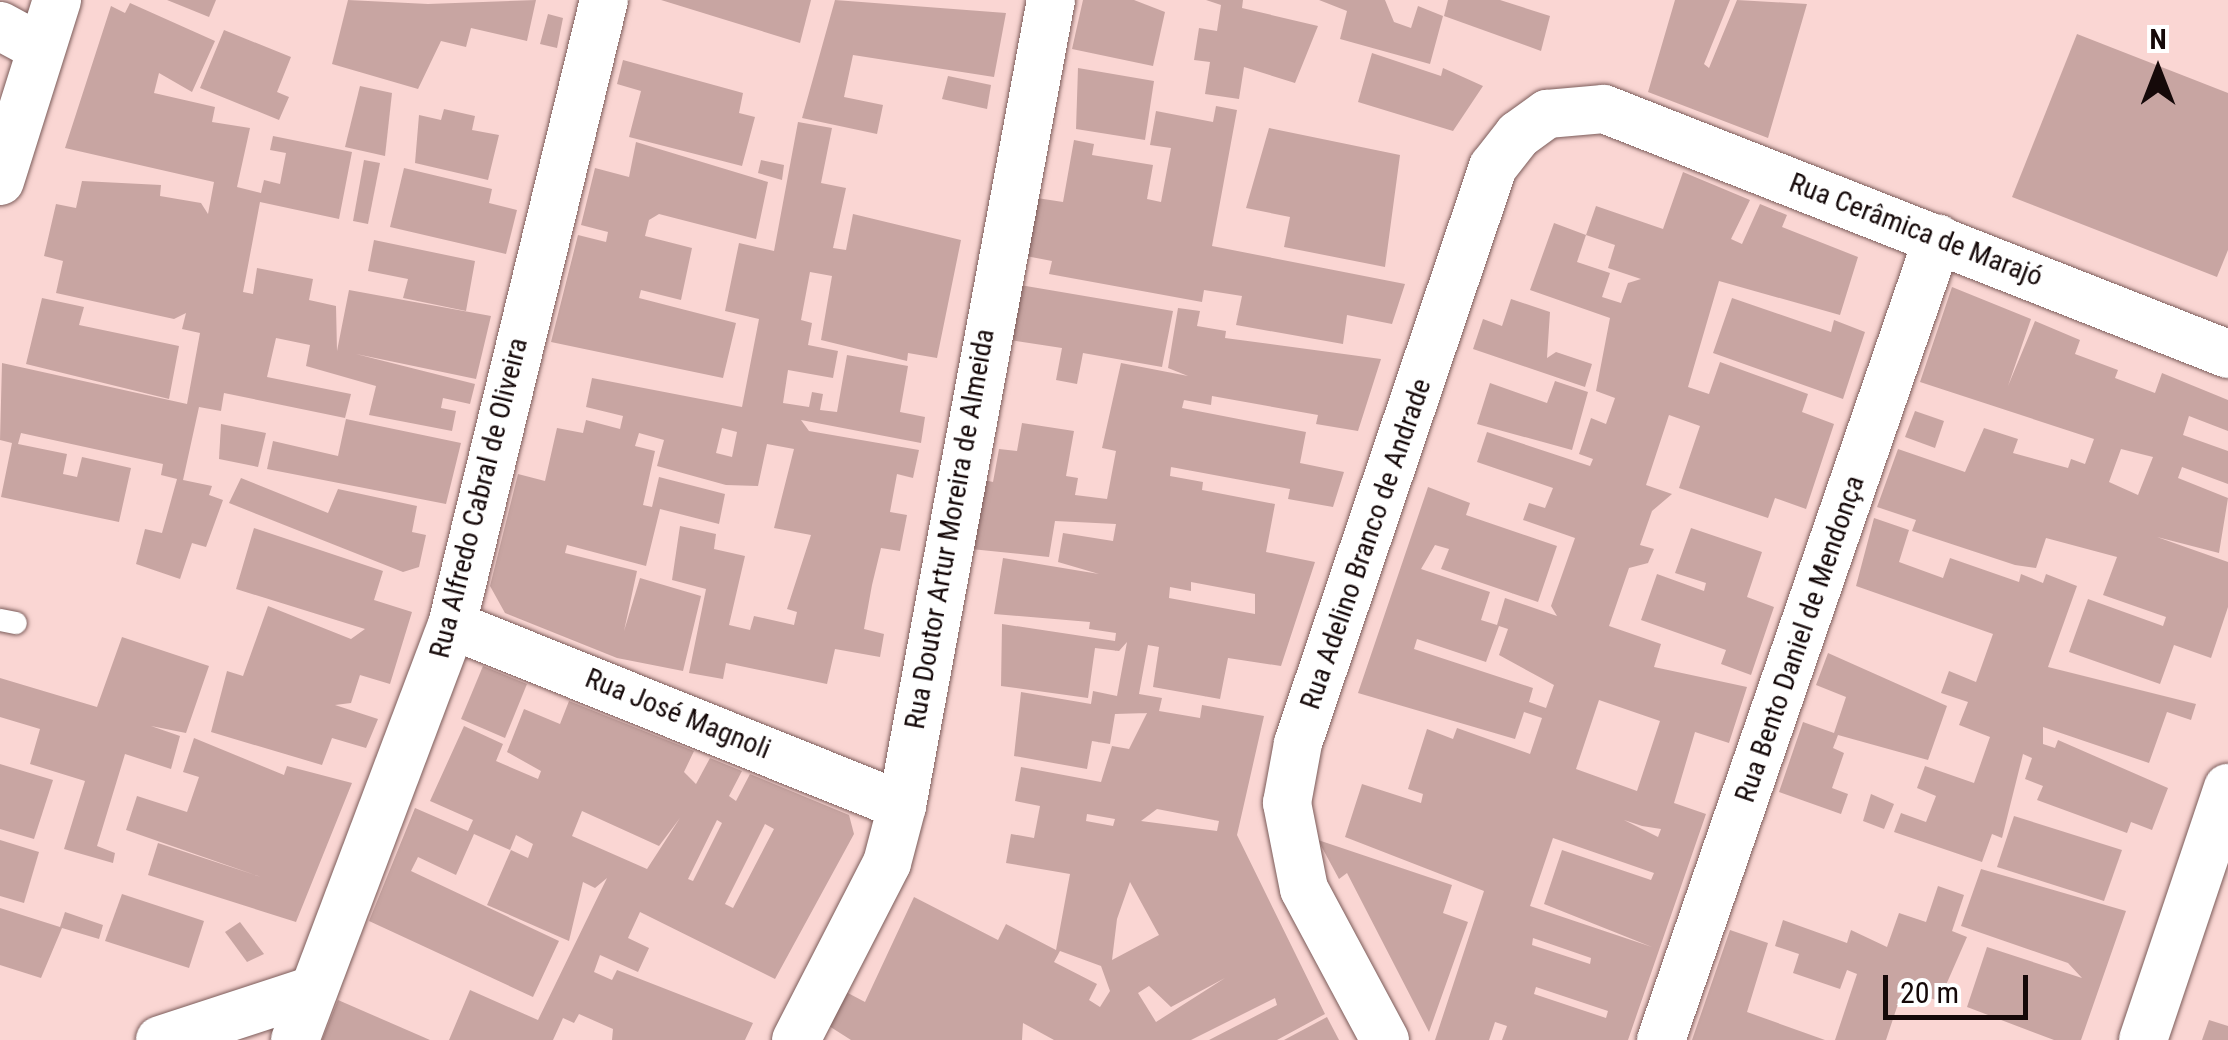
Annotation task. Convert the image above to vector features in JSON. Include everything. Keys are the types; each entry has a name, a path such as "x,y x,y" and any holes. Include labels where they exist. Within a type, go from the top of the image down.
{"street":[{"path":"0,181 20,37 57,0"},
{"name":"Rua Alfredo Cabral de Oliveira","path":"294,1040 452,624 604,0"},
{"name":"Rua Doutor Artur Moreira de Almeida","path":"796,1040 879,879 902,806 1051,0"},
{"name":"Rua Cerâmica de Marajó","path":"1604,109 2228,354"},
{"name":"Rua Adelino Branco de Andrade","path":"1385,1040 1304,889 1291,846 1298,743 1493,167 1548,114 1604,109"},
{"name":"Rua Bento Daniel de Mendonça","path":"1660,1040 1938,238"},
{"name":"Rua José Magnoli","path":"452,624 902,806"},
{"path":"2143,1040 2228,788"},
{"path":"160,1040 314,990"}],"building":[{"path":"167,0 216,0 209,17"},
{"path":"348,0 428,4 536,0 527,41 471,28 466,47 441,41 418,89 332,64"},
{"path":"661,0 811,0 800,43"},
{"path":"835,0 1006,13 994,77 853,55 844,97 883,105 877,134 802,118"},
{"path":"1083,0 1134,0 1165,12 1153,66 1072,49"},
{"path":"1206,0 1243,0 1242,8 1318,26 1295,83 1244,67 1239,99 1205,94 1210,62 1194,60 1199,28 1217,31 1221,5"},
{"path":"1319,0 1385,0 1394,22 1411,28 1418,6 1443,16 1430,64 1340,39 1347,11"},
{"path":"1448,0 1500,0 1550,16 1541,51 1444,16"},
{"path":"1675,0 1730,0 1704,64 1709,68 1737,0 1807,4 1768,138 1648,92"},
{"path":"130,3 215,41 192,92 159,73 154,93 215,107 212,122 250,128 237,187 261,193 264,180 280,184 286,153 270,150 273,136 352,152 339,219 260,202 243,292 253,294 257,268 313,279 309,300 336,306 337,351 349,290 491,316 476,379 356,354 475,384 470,404 443,398 441,408 456,411 452,431 369,415 376,386 306,366 310,345 276,338 267,377 351,394 345,418 224,393 221,411 199,407 183,480 212,486 209,495 223,500 206,547 192,543 180,579 136,564 145,529 162,533 177,479 161,475 163,464 21,433 18,444 67,454 63,474 77,477 82,457 131,468 119,522 1,497 12,443 0,440 2,363 187,404 200,333 182,329 186,313 174,319 56,293 63,261 44,256 56,204 76,208 82,181 161,185 160,196 201,203 208,214 214,182 65,148 111,6 125,13"},
{"path":"548,14 563,18 557,48 540,44"},
{"path":"224,30 291,57 277,92 289,97 279,120 200,88"},
{"path":"2077,34 2228,93 2228,250 2217,277 2012,197"},
{"path":"1372,53 1441,76 1443,68 1483,86 1453,131 1358,102"},
{"path":"623,60 743,93 739,113 755,117 742,166 629,137 641,91 617,84"},
{"path":"1078,68 1154,81 1145,140 1076,129"},
{"path":"948,76 991,85 987,109 942,99"},
{"path":"360,86 392,93 385,156 345,147"},
{"path":"1216,106 1237,110 1212,246 1405,284 1392,324 1347,315 1343,344 1236,325 1242,296 1204,290 1202,302 1049,274 1052,261 1026,256 1037,198 1063,202 1074,140 1094,144 1092,155 1153,165 1147,199 1161,202 1171,148 1150,145 1156,111 1213,122"},
{"path":"444,109 475,116 472,130 499,135 488,180 415,163 419,115 441,120"},
{"path":"798,122 832,128 821,183 846,188 833,248 846,250 853,214 961,240 937,358 908,353 907,361 821,340 832,276 810,272 801,320 812,323 808,345 838,351 833,378 788,370 783,403 809,407 812,392 823,394 820,410 837,412 847,355 908,366 900,412 925,417 921,443 801,420 809,431 919,450 913,478 897,474 890,512 907,515 900,551 881,548 872,585 864,629 884,634 880,657 835,649 827,684 726,663 723,679 689,673 706,589 672,580 680,526 716,534 714,549 745,556 729,625 750,630 754,616 794,625 797,612 787,609 811,535 774,528 794,449 767,444 758,486 726,485 657,466 664,440 639,433 635,446 655,451 643,505 652,507 659,477 725,494 719,524 660,509 646,566 567,545 565,553 637,571 624,631 640,578 701,596 683,671 617,658 505,613 490,586 518,474 545,481 557,428 583,433 586,420 620,429 623,416 586,407 592,378 742,407 759,319 725,311 739,243 774,251","holes":["722,428 737,432 732,457 716,453"]},
{"path":"1269,128 1400,155 1385,267 1284,247 1290,217 1246,208"},
{"path":"636,142 768,182 756,239 659,214 649,220 645,236 692,248 681,300 641,290 639,298 736,323 723,378 551,342 578,235 606,242 608,232 581,225 595,168 629,177"},
{"path":"364,160 380,163 368,224 353,221"},
{"path":"761,160 784,165 782,180 758,173"},
{"path":"404,168 492,189 489,203 517,210 506,254 390,227"},
{"path":"1683,172 1750,200 1731,239 1742,244 1760,204 1787,215 1782,227 1858,257 1840,315 1719,281 1688,387 1709,394 1720,362 1808,394 1802,412 1834,424 1806,509 1775,498 1768,518 1679,488 1700,426 1669,415 1646,485 1672,494 1652,511 1640,545 1654,549 1648,563 1629,568 1609,626 1661,644 1654,667 1747,687 1729,743 1695,732 1674,803 1706,814 1628,1040 1502,1040 1507,1026 1495,1022 1489,1040 1435,1040 1484,891 1345,837 1362,784 1421,803 1423,794 1408,789 1427,729 1453,739 1457,728 1530,754 1542,718 1524,712 1515,739 1358,693 1428,487 1470,503 1466,515 1557,546 1538,602 1441,569 1449,549 1435,545 1421,569 1490,592 1481,620 1497,625 1505,598 1557,616 1551,606 1575,538 1523,520 1529,503 1545,508 1553,488 1477,462 1487,432 1590,466 1593,459 1579,454 1591,418 1606,424 1615,398 1596,391 1610,318 1530,290 1554,223 1586,235 1596,206 1663,229","holes":["1586,235 1615,245 1608,268 1641,279 1628,283 1621,303 1602,297 1610,273 1577,262","1499,626 1508,629 1499,655 1554,685 1546,708 1529,702 1533,688 1414,649 1417,639 1486,662","1599,700 1660,721 1637,791 1576,769","1624,820 1642,826 1661,829 1658,837","1553,838 1654,873 1651,880 1562,850 1544,904 1652,947 1530,906","1533,938 1591,958 1590,964 1532,945","1536,987 1608,1011 1606,1018 1534,994"]},
{"path":"374,240 475,261 466,311 403,298 408,279 368,271"},
{"path":"1020,285 1173,311 1162,367 1083,353 1077,384 1056,380 1062,348 1010,340"},
{"path":"1952,287 2031,319 2008,386 2035,321 2080,340 2075,354 2118,370 2115,378 2155,393 2162,373 2228,400 2228,431 2189,416 2183,435 2228,451 2228,484 2182,467 2178,478 2228,498 2219,553 2157,537 2228,562 2228,607 2211,658 2174,645 2160,684 2069,652 2088,599 2163,626 2166,617 2103,595 2117,557 2046,538 2036,568 2015,565 1912,531 1916,520 1877,507 1898,449 1965,472 1984,428 2018,439 2013,453 2068,468 2071,459 2085,464 2094,439 1920,382","holes":["2121,449 2153,457 2138,495 2109,482"]},
{"path":"42,298 84,307 79,325 179,346 169,399 26,364"},
{"path":"1732,298 1831,332 1834,320 1865,332 1843,399 1713,353"},
{"path":"1511,299 1550,312 1547,358 1556,352 1592,364 1585,387 1473,349 1483,319 1502,326"},
{"path":"1178,308 1200,311 1197,326 1226,331 1225,338 1381,359 1358,431 1316,424 1318,415 1212,396 1211,405 1184,400 1182,408 1306,432 1300,463 1344,472 1333,507 1288,499 1290,489 1171,467 1170,476 1203,482 1202,490 1275,504 1266,552 1315,562 1281,666 1228,658 1220,699 1153,687 1159,647 1148,645 1139,694 1162,698 1159,711 1200,718 1202,705 1264,716 1237,835 1325,1014 1277,1040 1209,1040 1277,1005 1275,998 1191,1040 1054,1040 1023,1023 1022,1040 851,1040 829,1026 846,992 865,1002 914,897 998,940 1006,924 1056,950 1070,874 1006,863 1011,834 1034,838 1040,806 1015,801 1021,767 1101,782 1112,746 1129,749 1147,713 1115,714 1110,744 1092,741 1087,769 1014,756 1021,692 1091,704 1093,691 1117,696 1127,642 1119,651 1095,648 1088,698 1001,686 1002,624 1115,641 1116,633 1089,629 1090,622 994,614 1003,558 1099,574 1058,562 1063,533 1113,541 1116,524 1055,521 1049,557 971,549 984,480 993,482 999,449 1017,451 1022,423 1074,431 1066,476 1078,478 1075,495 1107,499 1116,451 1102,448 1121,363 1188,376 1168,368","holes":["1191,582 1255,594 1255,614 1169,598 1170,587 1191,591","1157,809 1219,821 1217,831 1141,821","1087,814 1115,819 1113,826 1086,821","1130,882 1159,935 1112,960 1117,919","1060,951 1101,966 1110,991 1100,1007 1089,1000 1097,984 1054,962","1225,978 1156,1022 1138,993 1149,986 1171,1007"]},
{"path":"1555,381 1588,392 1572,450 1477,424 1490,383 1547,403"},
{"path":"1915,411 1944,421 1935,448 1905,437"},
{"path":"346,419 461,443 446,504 267,469 273,441 338,456"},
{"path":"221,424 266,433 258,467 219,459"},
{"path":"241,478 328,513 338,489 417,506 412,532 426,535 419,567 403,572 229,503"},
{"path":"1874,518 1909,530 1899,562 1943,578 1950,558 2019,582 2021,574 2043,583 2046,574 2077,586 2048,667 2196,704 2191,720 2167,712 2149,763 2043,727 2043,744 2055,748 2058,740 2168,788 2152,830 2131,822 2127,833 2037,800 2043,786 2025,779 2032,758 2023,754 2002,838 1992,834 1982,862 1894,832 1901,813 1926,822 1936,796 1917,788 1925,766 1974,783 1990,737 1959,725 1968,702 1941,693 1949,671 1976,682 1993,634 1856,586"},
{"path":"254,528 383,571 374,600 412,612 390,684 360,675 351,703 335,705 378,719 366,748 332,738 322,765 211,732 227,671 243,676 268,606 351,639 365,629 236,589"},
{"path":"1691,528 1762,552 1747,597 1774,607 1751,675 1721,664 1726,650 1641,620 1657,574 1704,591 1706,583 1675,573"},
{"path":"122,637 209,666 186,733 151,726 180,736 171,769 125,754 97,846 115,853 113,863 64,849 85,781 30,764 40,729 0,717 0,678 97,707"},
{"path":"1828,653 1947,706 1928,760 1838,735 1833,748 1844,753 1832,788 1848,794 1841,814 1779,792 1803,722 1834,733 1846,697 1816,685"},
{"path":"483,666 527,684 505,738 461,719"},
{"path":"569,701 694,751 684,772 696,784 710,758 742,771 729,796 736,801 750,774 849,815 854,834 775,979 640,912 628,938 649,948 638,972 600,955 594,972 612,980 617,970 753,1023 745,1040 612,1040 613,1029 579,1014 574,1023 563,1018 553,1040 449,1040 470,990 538,1020 607,878 595,888 583,882 569,941 487,905 511,850 528,858 533,844 516,835 510,850 474,834 456,875 418,857 411,871 559,941 533,997 369,921 415,808 468,831 473,820 430,801 464,726 503,744 496,761 538,779 541,771 507,752 524,709 560,724","holes":["582,811 659,846 680,818 647,869 572,836","717,820 722,823 693,881 688,879","765,824 774,829 733,908 725,904"]},
{"path":"194,738 284,775 287,766 352,783 296,922 148,875 158,843 261,877 126,830 137,796 187,812 199,777 183,772"},
{"path":"0,764 53,780 34,839 0,829"},
{"path":"1871,794 1894,804 1884,829 1863,821"},
{"path":"2014,816 2122,850 2104,901 1997,867"},
{"path":"0,840 39,852 24,903 0,896"},
{"path":"1318,840 1452,885 1443,913 1468,922 1429,1032 1347,873 1339,879"},
{"path":"1981,869 2126,911 2081,1040 2054,1040 1967,1007 1987,947 2082,978 2068,963 1961,926"},
{"path":"1938,886 1964,895 1952,931 1967,937 1939,1001 1903,989 1886,1040 1835,1040 1857,974 1847,970 1840,989 1793,973 1799,954 1775,946 1783,920 1847,943 1851,930 1887,947 1899,913 1926,922"},
{"path":"122,894 204,921 189,968 105,941"},
{"path":"0,908 60,927 65,912 103,925 99,939 62,928 41,978 0,965"},
{"path":"240,922 264,954 247,962 225,932"},
{"path":"1730,930 1768,943 1747,1012 1825,1040 1692,1040"},
{"path":"338,1000 430,1040 322,1040"},
{"path":"1327,1017 1339,1040 1284,1040"},
{"path":"2209,1020 2228,1026 2228,1040 2202,1040"}]}
